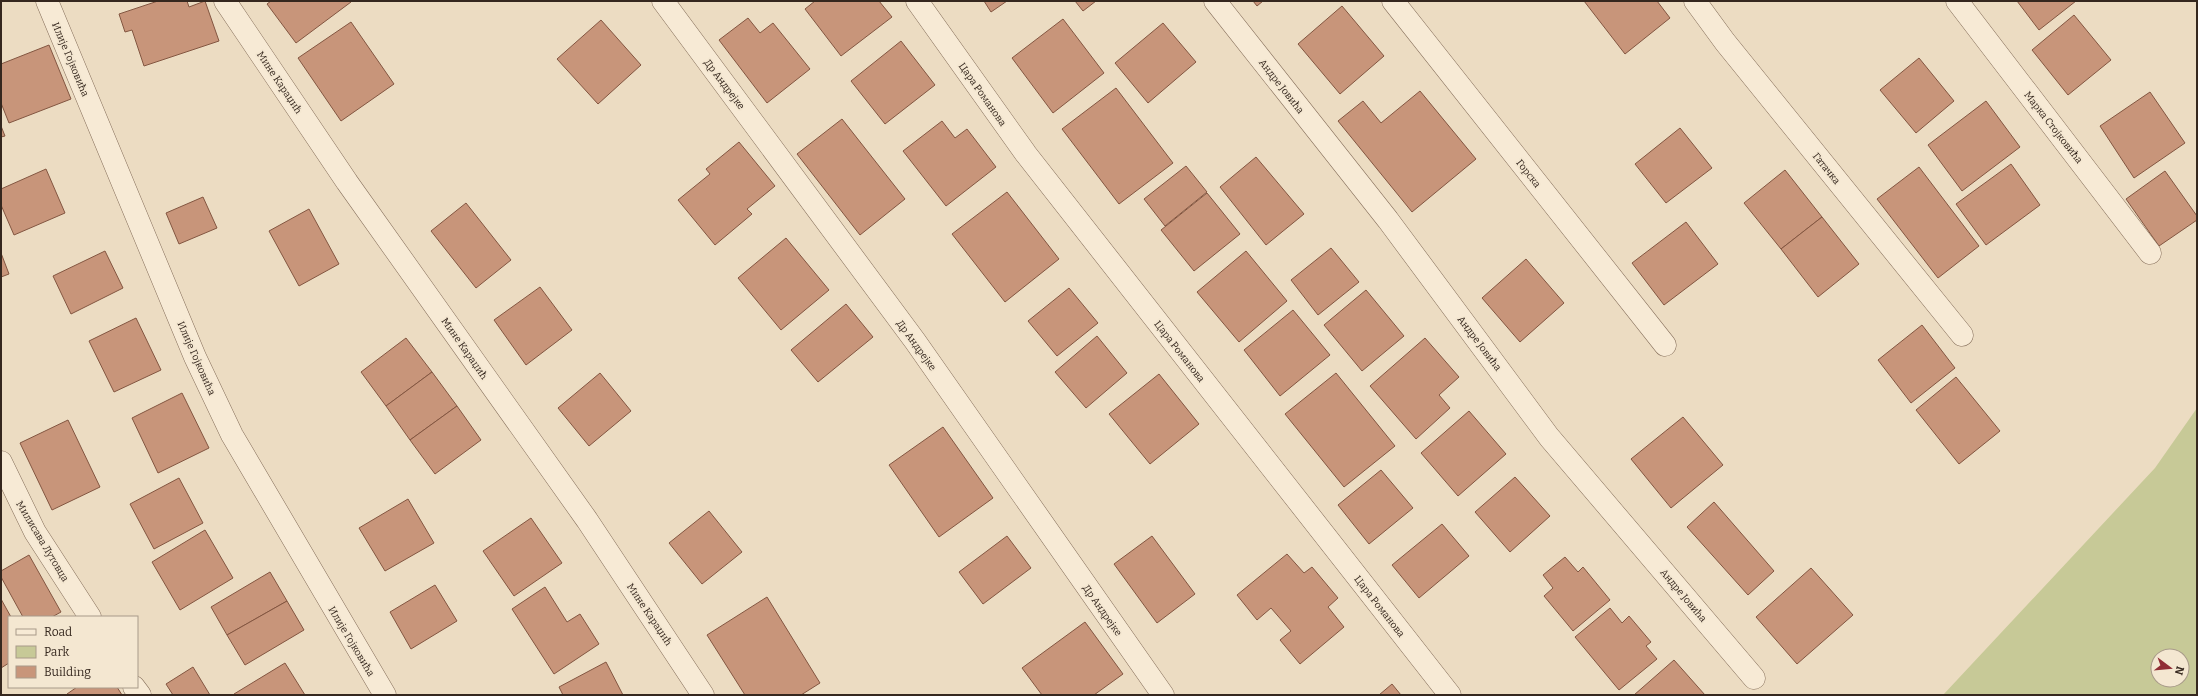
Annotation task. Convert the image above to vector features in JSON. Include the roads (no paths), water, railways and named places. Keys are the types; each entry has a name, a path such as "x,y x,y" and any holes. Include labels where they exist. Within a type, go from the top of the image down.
{"street":[{"name":"Илије Гојковића","path":"47,1 195,357 232,435 385,695"},
{"name":"Мине Караџић","path":"225,1 347,182 587,520 703,695"},
{"name":"Др Андрејке","path":"663,1 915,341 1162,695"},
{"name":"Цара Романова","path":"917,1 1026,154 1450,695"},
{"name":"Андре Јовића","path":"1215,1 1388,220 1549,437 1754,678"},
{"name":"Горска","path":"1393,1 1665,345"},
{"name":"Гатачка","path":"1695,1 1725,42 1962,335"},
{"name":"Марка Стојковића","path":"1957,1 2150,253"},
{"name":"Милисава Лутовца","path":"1,462 35,532 89,616"}]}
